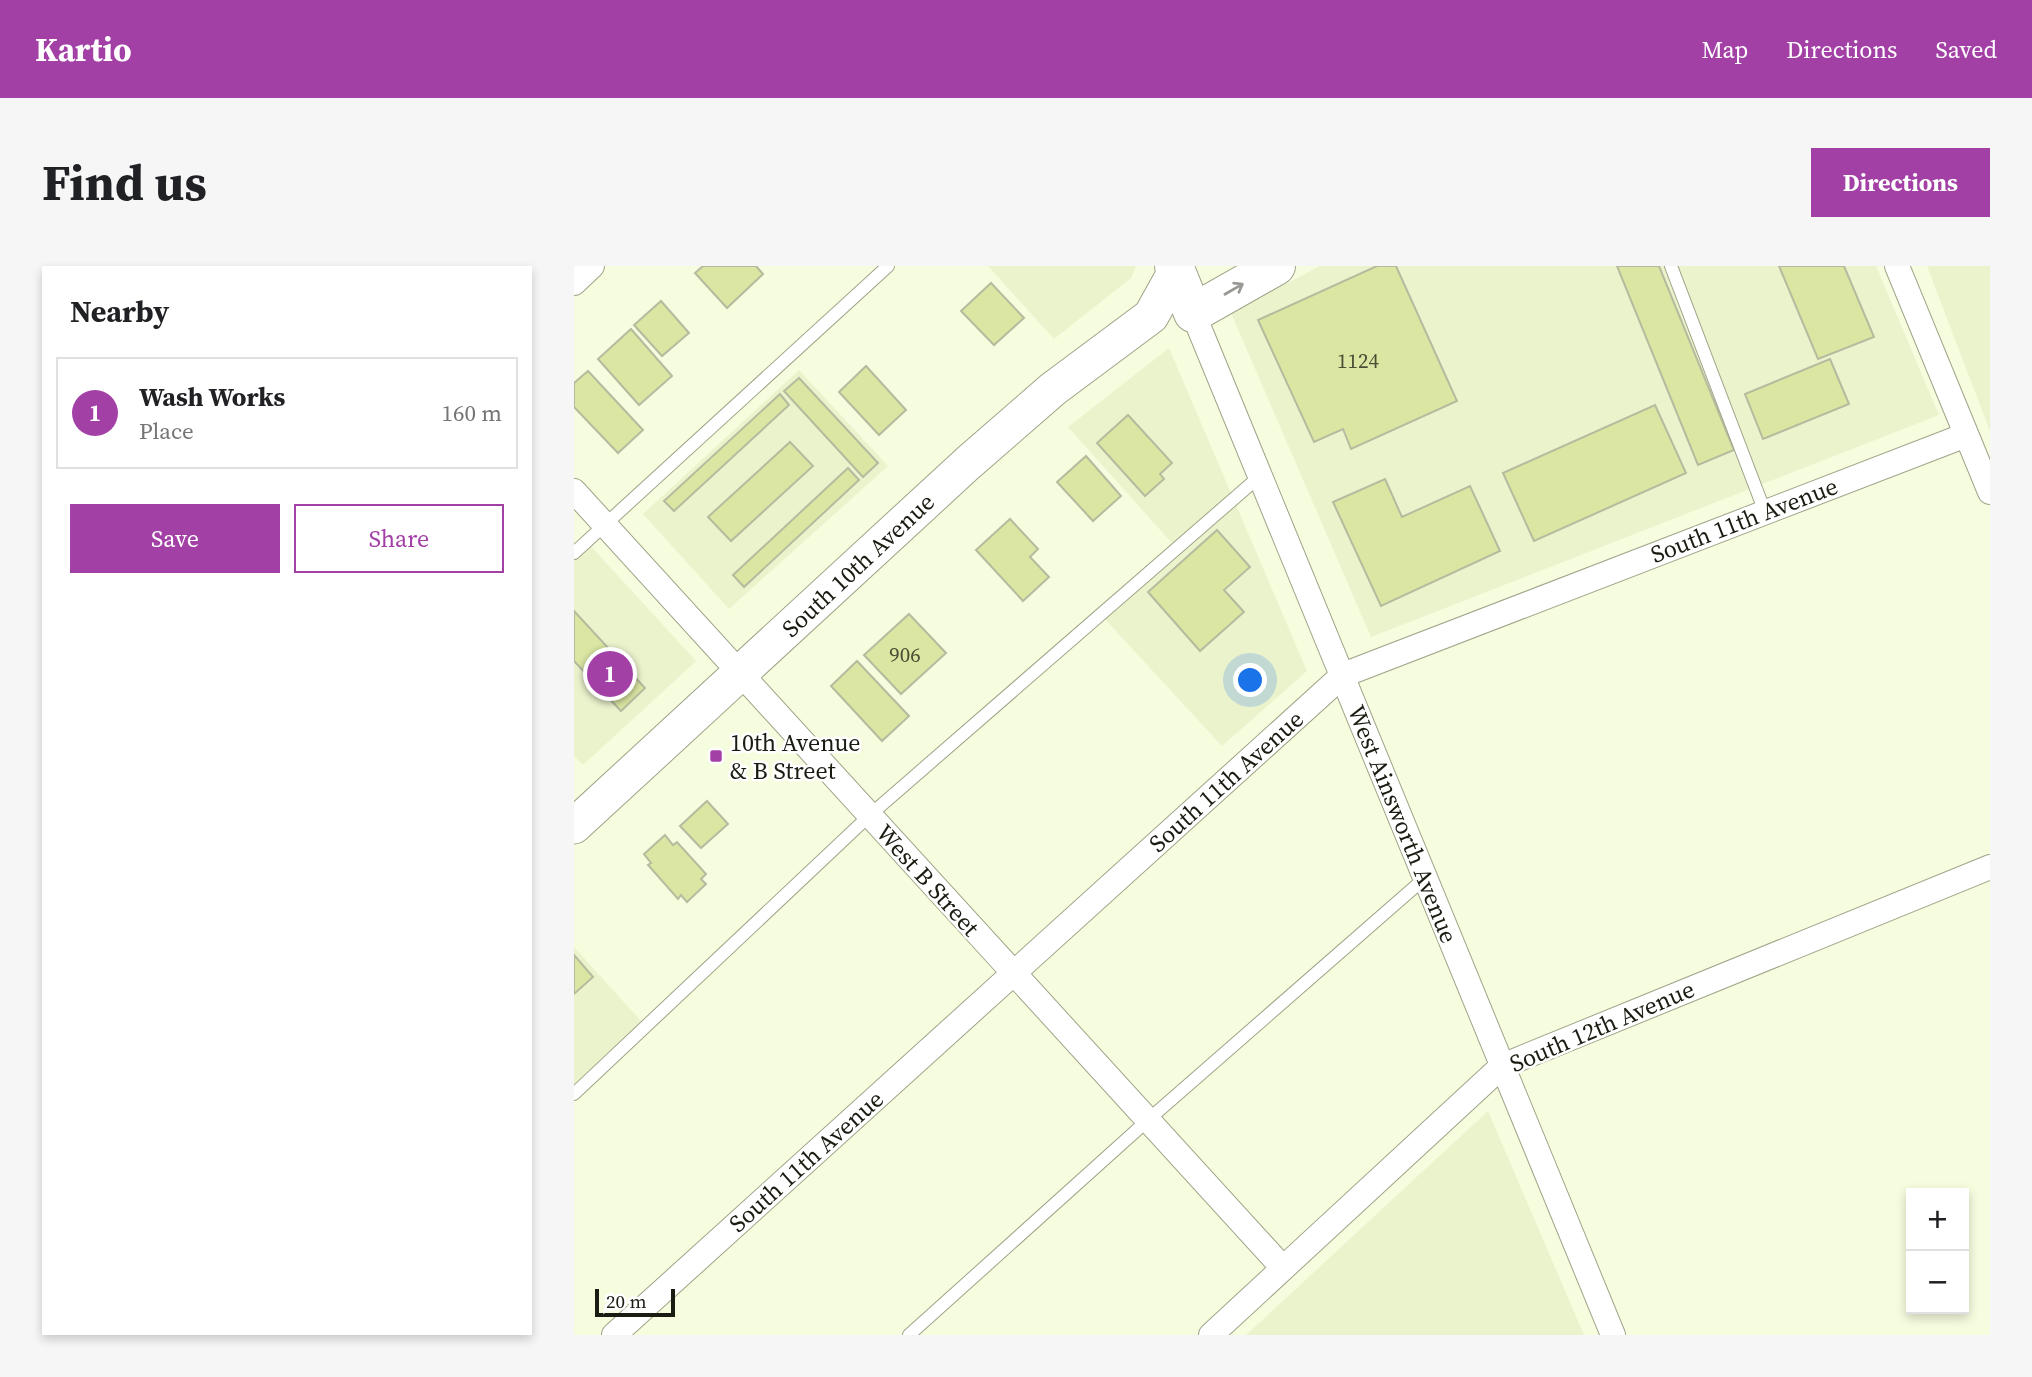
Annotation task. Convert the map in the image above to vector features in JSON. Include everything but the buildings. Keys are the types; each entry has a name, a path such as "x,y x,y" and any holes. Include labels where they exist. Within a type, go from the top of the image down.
{"main road":[{"path":"1150,316 1193,313 1276,266"},
{"path":"1178,268 1193,313"},
{"name":"South 10th Avenue","path":"574,826 1020,418 1150,316 1178,268"}],"street":[{"path":"574,283 593,266"},
{"path":"1897,266 1990,492"},
{"name":"West Ainsworth Avenue","path":"1193,313 1613,1335"},
{"name":"South 11th Avenue","path":"614,1335 1343,675 1966,435"},
{"name":"West B Street","path":"574,491 1283,1268"},
{"name":"South 12th Avenue","path":"1210,1335 1502,1066 1990,867"}],"lane":[{"path":"574,553 888,266"},
{"path":"1671,266 1765,512"},
{"path":"574,1094 870,816 1260,476"},
{"path":"909,1335 1147,1120 1425,878"}],"shaded area":[{"path":"988,266 1136,266 1131,278 1054,339"},
{"path":"1320,266 1876,266 1939,415 1371,637 1231,313"},
{"path":"1927,266 1990,266 1990,431"},
{"path":"1169,348 1307,671 1222,746 1102,616 1179,551 1068,427"},
{"path":"799,370 888,466 729,609 643,514"},
{"path":"586,541 696,661 583,765 574,756 574,551"},
{"path":"574,947 649,1030 574,1098"},
{"path":"1488,1111 1584,1335 1246,1335"}],"place":[{"name":"Wash Works","path":"610,674"},
{"name":"10th Avenue & B Street","path":"716,756"}]}
